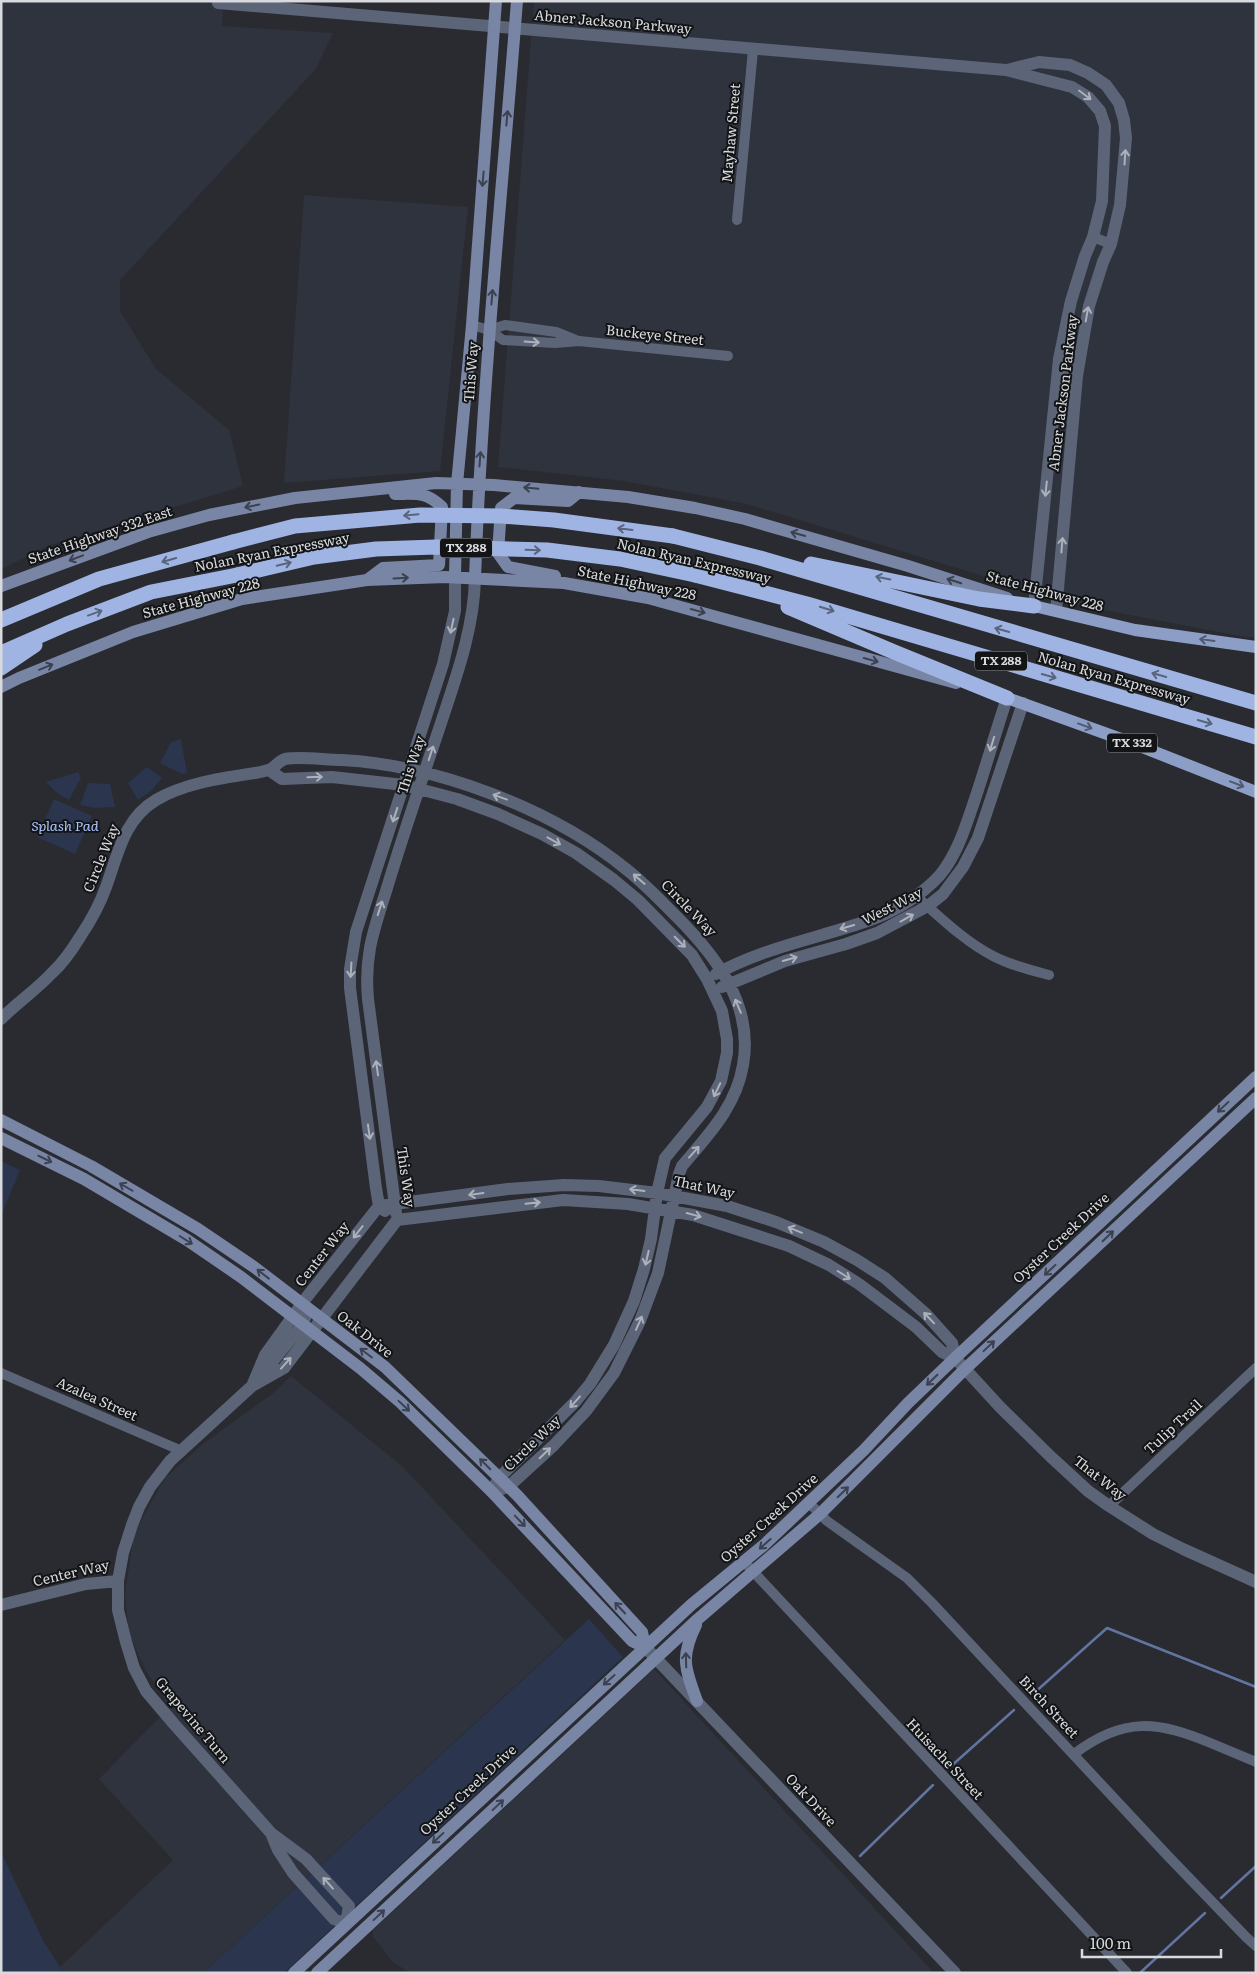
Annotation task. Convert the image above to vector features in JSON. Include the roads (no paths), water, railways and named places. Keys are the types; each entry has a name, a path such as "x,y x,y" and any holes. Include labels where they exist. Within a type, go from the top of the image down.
{"highway":[{"name":"Nolan Ryan Expressway","path":"1,620 99,579 295,526 420,515 501,516 554,520 648,532 698,542 760,558 1256,703"},
{"name":"Nolan Ryan Expressway","path":"1,653 67,624 152,592 314,557 376,549 436,547 547,550 620,559 695,575 807,604 1256,736"},
{"path":"760,558 800,562 979,599 1034,606"},
{"path":"1,609 31,598 99,579"},
{"path":"746,588 1006,698"},
{"path":"1,668 67,624"}],"main road":[{"name":"This Way","path":"455,577 457,484 472,325 496,1"},
{"name":"This Way","path":"475,578 478,484 489,330 517,1"},
{"path":"486,140 505,141"},
{"name":"State Highway 228","path":"209,515 275,501 379,488 436,484 478,484 650,499 745,519 908,566 1034,606 1135,630 1256,647"},
{"path":"367,580 384,568 439,565 442,507 433,498 420,494 390,494 379,488"},
{"path":"564,584 557,576 508,567 498,553 501,508 514,498 568,501 579,492"},
{"name":"State Highway 332 East","path":"1,586 148,532 209,515"},
{"name":"State Highway 228","path":"1,687 133,632 242,599 367,580 455,577 564,584 648,598 1023,703 1132,743 1256,792"},
{"name":"Oyster Creek Drive","path":"294,1973 691,1605 744,1562 809,1503 955,1358 1256,1077"},
{"path":"317,1973 698,1619 754,1573 820,1514 965,1369 1256,1098"},
{"name":"Oak Drive","path":"1,1120 90,1166 198,1229 254,1266 385,1367 508,1487 642,1632 645,1647"},
{"name":"Oak Drive","path":"1,1138 64,1169 128,1204 233,1272 303,1324 400,1402 492,1492 632,1641 645,1647"},
{"path":"697,1701 687,1673 686,1650 687,1642 698,1619"}],"street":[{"name":"Abner Jackson Parkway","path":"218,3 753,50 1006,70 1072,87 1088,97 1100,111 1105,126 1102,201 1093,237 1071,301 1059,359 1034,606"},
{"name":"Mayhaw Street","path":"737,220 753,50"},
{"name":"Abner Jackson Parkway","path":"1006,70 1039,62 1070,65 1088,73 1106,86 1118,103 1124,120 1126,138 1120,205 1111,244 1103,262 1089,306 1077,376 1056,611"},
{"path":"1063,85 1070,65"},
{"path":"1093,237 1111,244"},
{"name":"Buckeye Street","path":"472,325 489,330 503,340 555,343 579,341 728,356"},
{"path":"1058,375 1077,376"},
{"path":"1038,572 1042,578 1048,580 1060,572"},
{"name":"This Way","path":"397,1220 379,1206 353,1016 350,973 356,932 446,654 455,611 455,577"},
{"name":"This Way","path":"397,1220 370,1018 366,973 373,929 466,642 475,597 475,578"},
{"name":"West Way","path":"707,979 759,954 870,920 899,907 916,896 940,874 958,846 987,763 1006,698"},
{"name":"West Way","path":"713,991 785,961 877,933 928,906 943,894 954,881 971,854 984,822 1023,703"},
{"name":"Circle Way","path":"1,1019 50,975 81,936 106,890 127,829 147,806 168,794 190,787 270,770 283,759 355,761 409,770 473,787 550,820 586,840 642,882 702,942 722,971 744,1019 745,1048 740,1079 723,1118 682,1166 662,1255 647,1306 614,1373 586,1411 554,1445 508,1487 492,1492"},
{"path":"987,763 1002,768"},
{"name":"Circle Way","path":"270,770 282,779 332,777 419,788 498,814 542,834 576,853 638,900 692,955 707,979 722,1011 727,1038 727,1053 721,1082 708,1107 665,1158 656,1193 648,1252 634,1301 614,1345 602,1366 576,1402 499,1478 492,1492"},
{"path":"958,846 971,854"},
{"path":"916,896 966,939 994,957 1009,964 1049,975"},
{"path":"870,920 877,933"},
{"name":"That Way","path":"395,1204 508,1189 564,1185 599,1186 674,1195 727,1206 797,1230 848,1256 885,1278 926,1314 952,1343 955,1358"},
{"name":"That Way","path":"397,1220 563,1200 628,1204 671,1210 720,1223 789,1246 829,1265 880,1298 916,1327 942,1352 955,1358 1050,1456 1088,1491 1153,1534 1255,1580"},
{"path":"379,1206 395,1204"},
{"name":"Center Way","path":"1,1605 86,1584 118,1581 123,1553 139,1507 155,1480 170,1462 252,1386 284,1368 303,1324 302,1304 379,1206"},
{"name":"Center Way","path":"252,1386 265,1355 303,1324 322,1319 397,1220"},
{"path":"880,1298 885,1278"},
{"name":"Tulip Trail","path":"1109,1506 1256,1368"},
{"name":"Azalea Street","path":"1,1373 182,1451"},
{"name":"Birch Street","path":"809,1503 820,1514 907,1578 1074,1754 1166,1855 1256,1946"},
{"name":"Huisache Street","path":"744,1562 1127,1973"},
{"name":"Grapevine Turn","path":"118,1581 118,1610 126,1642 134,1668 146,1691 271,1833 306,1859 349,1906 346,1924 334,1919 293,1872 278,1850 271,1833"},
{"name":"Oak Drive","path":"645,1647 955,1973"},
{"path":"1074,1754 1094,1740 1111,1732 1130,1726 1145,1726 1164,1727 1186,1733 1256,1762"}],"waterway":[{"path":"1033,1694 1107,1628 1256,1687"},
{"path":"949,1768 1014,1710"},
{"path":"860,1856 933,1785"},
{"path":"1221,1898 1256,1866"},
{"path":"1141,1972 1205,1913"}],"park label":[{"name":"Splash Pad","path":"65,826"}]}
